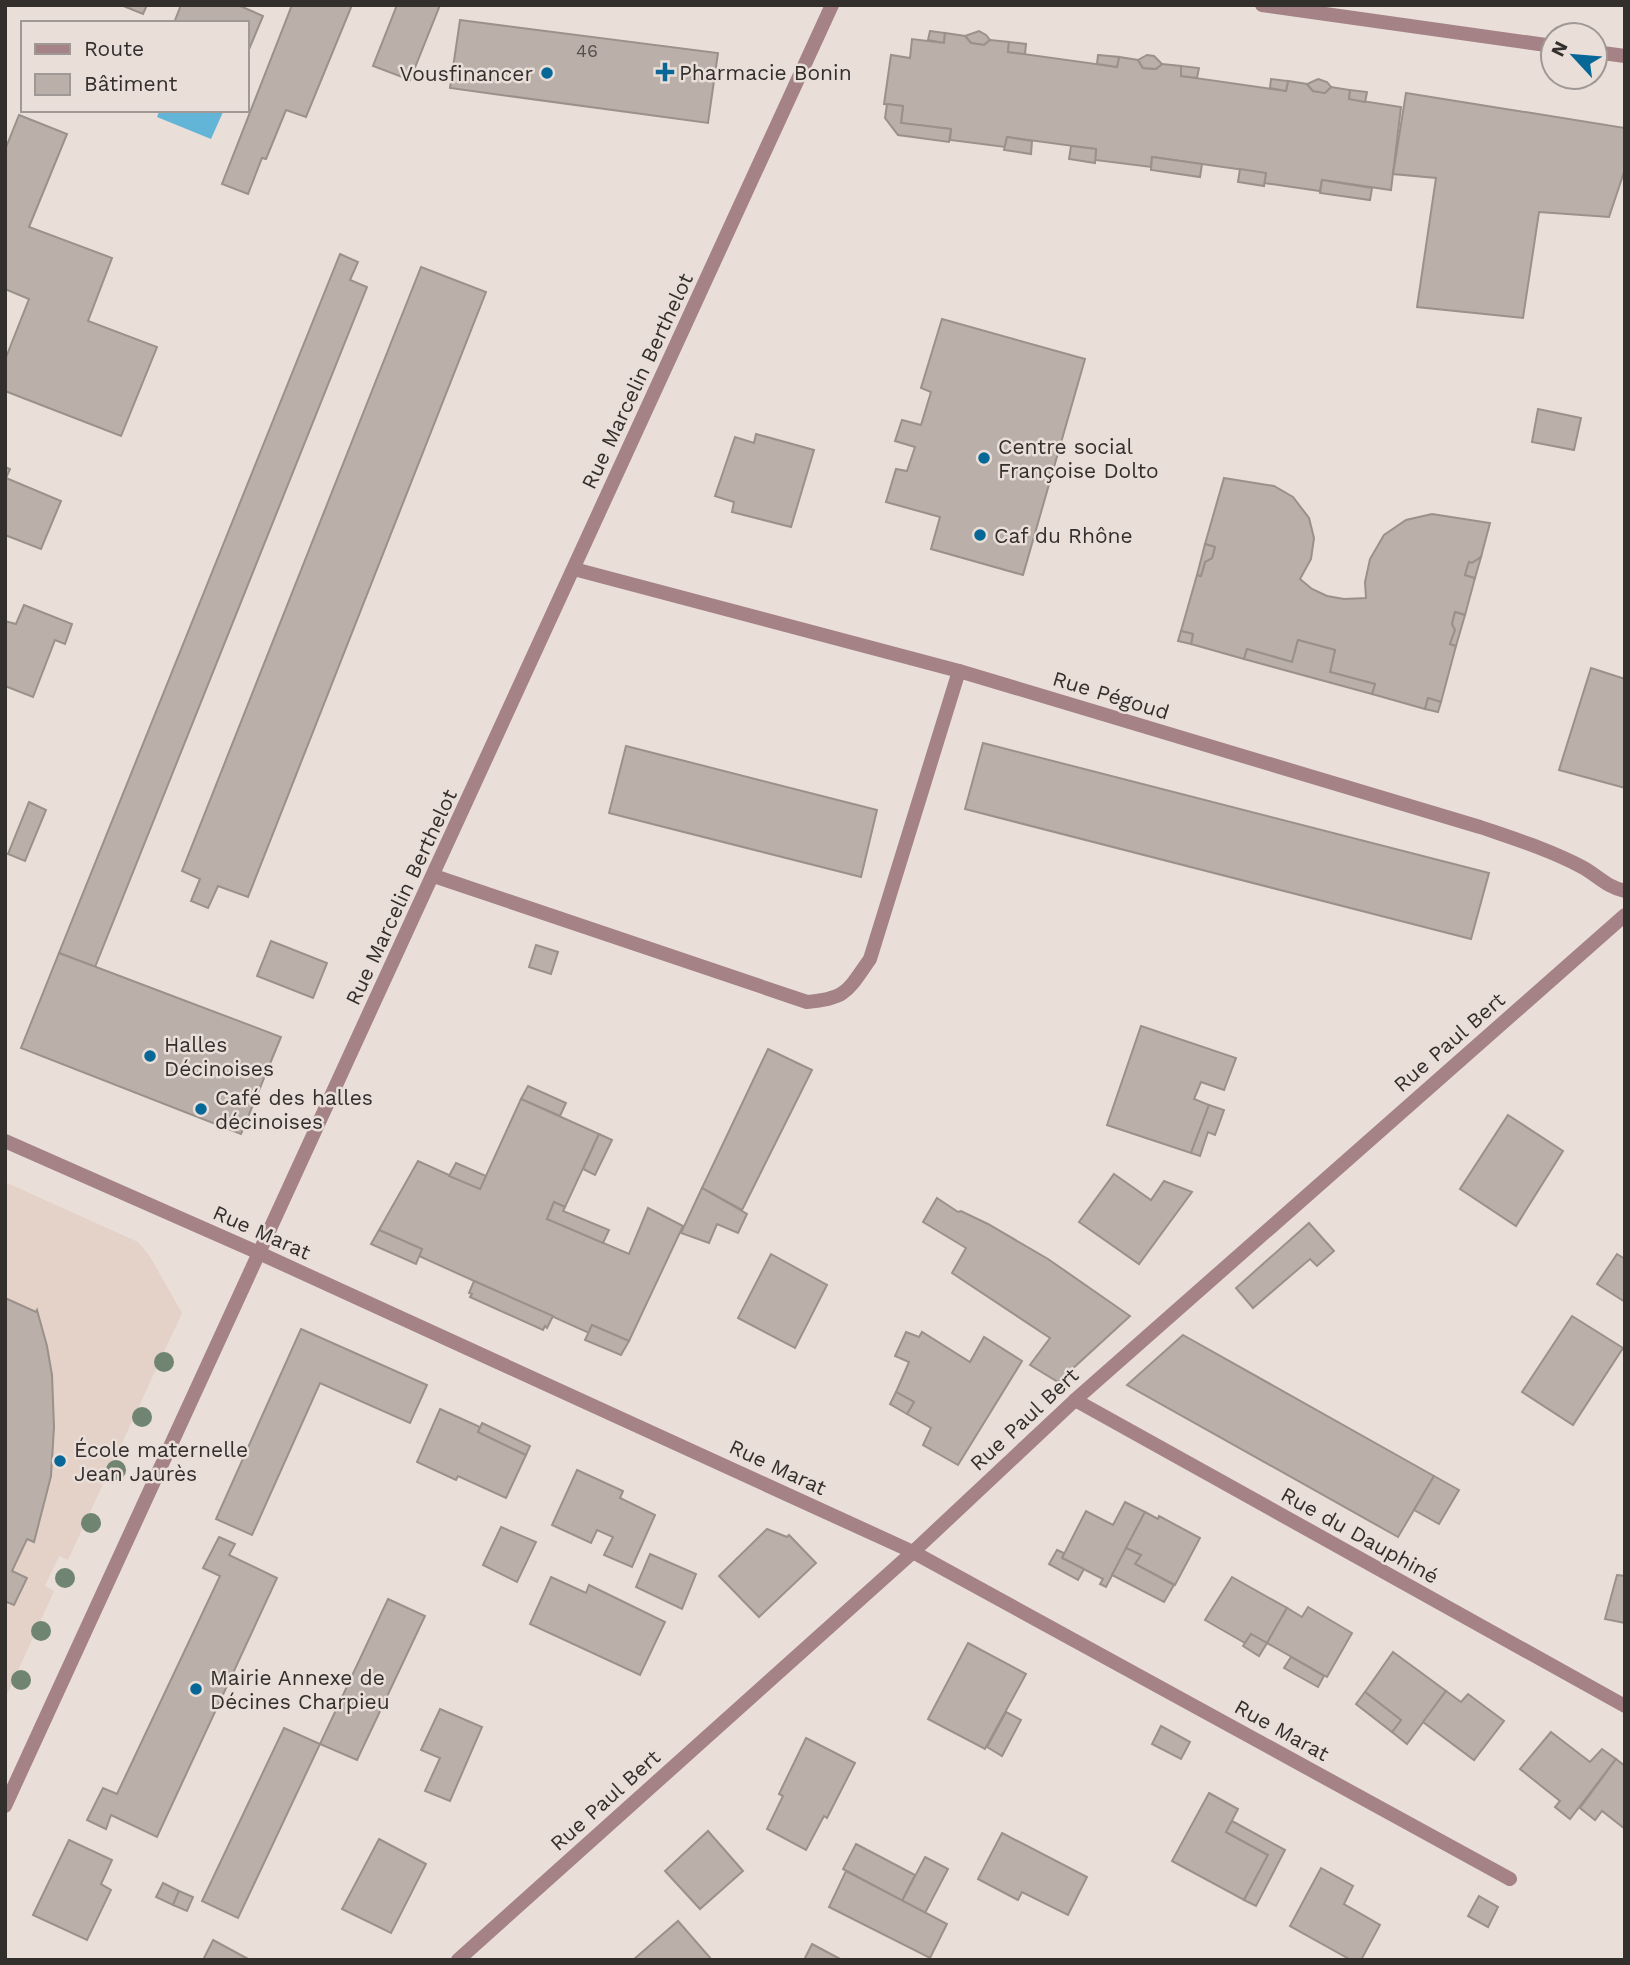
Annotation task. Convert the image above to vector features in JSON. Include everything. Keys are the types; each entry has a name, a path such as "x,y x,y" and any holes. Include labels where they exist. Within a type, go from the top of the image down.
{"street":[{"name":"Rue Marcelin Berthelot","path":"5,1805 832,5"},
{"path":"1262,5 1539,44"},
{"name":"Rue Pégoud","path":"574,569 959,671 1480,827 1529,844 1584,868 1615,889 1625,891"},
{"path":"434,876 807,1002 833,1000 850,987 870,959 959,671"},
{"name":"Rue Paul Bert","path":"458,1960 913,1552 1075,1400 1625,915"},
{"name":"Rue Marat","path":"5,1141 259,1253 913,1552 1510,1879"},
{"name":"Rue du Dauphiné","path":"1075,1400 1625,1706"}],"shaded area":[{"name":"École maternelle Jean Jaurès","path":"5,1182 138,1242 149,1255 182,1313 68,1560 59,1556 45,1586 54,1591 5,1699"}],"water":[{"path":"159,112 223,112 211,139 157,117"}],"building":[{"path":"121,5 147,5 143,14"},
{"path":"181,5 238,5 263,16 248,52 248,21 175,21"},
{"path":"292,5 352,5 306,117 286,110 248,194 222,184"},
{"path":"397,5 440,5 410,80 373,66"},
{"path":"460,20 718,53 708,123 450,88"},
{"path":"930,31 945,33 944,43 928,40"},
{"path":"979,31 990,40 984,45 971,43 965,36"},
{"path":"945,33 965,36 971,43 984,45 990,40 1009,42 1008,52 1117,67 1119,57 1138,60 1143,68 1156,69 1162,64 1181,66 1181,76 1286,91 1288,81 1307,84 1313,91 1325,93 1331,87 1350,90 1349,99 1401,107 1391,190 1322,180 1320,191 1264,183 1266,173 1152,157 1151,167 1095,160 1096,149 1007,137 1005,147 950,140 951,129 901,123 903,106 884,104 891,55 910,58 912,39 944,43"},
{"path":"1009,42 1026,44 1025,54 1008,52"},
{"path":"1098,55 1119,57 1117,67 1097,64"},
{"path":"1147,55 1154,56 1162,64 1156,69 1143,68 1138,60"},
{"path":"1181,66 1199,68 1197,78 1181,76"},
{"path":"1271,79 1288,81 1286,91 1270,88"},
{"path":"1318,79 1327,82 1331,87 1325,93 1313,91 1307,84"},
{"path":"1350,90 1367,92 1365,102 1349,99"},
{"path":"1406,93 1625,128 1625,169 1609,217 1539,212 1523,318 1417,307 1436,178 1393,174"},
{"path":"887,104 903,106 901,123 951,129 949,142 898,135 885,118"},
{"path":"19,115 67,134 29,227 112,258 88,321 157,347 121,436 5,391 5,360 29,299 5,289 5,150"},
{"path":"1007,137 1032,141 1031,154 1004,150"},
{"path":"1071,146 1096,149 1095,163 1069,159"},
{"path":"1152,157 1202,164 1200,177 1151,170"},
{"path":"1240,169 1266,173 1264,186 1238,182"},
{"path":"1322,180 1372,188 1370,200 1320,193"},
{"path":"340,254 358,262 350,280 367,287 95,967 59,953"},
{"path":"421,267 486,292 248,897 218,886 208,908 191,901 200,879 182,871"},
{"name":"Centre social Françoise Dolto","path":"942,319 1085,359 1023,575 931,549 940,517 886,502 896,469 907,471 915,447 895,441 902,420 921,425 931,392 921,388"},
{"path":"1538,409 1581,418 1574,450 1532,442"},
{"path":"756,434 814,450 791,527 732,512 734,502 715,496 735,437 754,443"},
{"path":"5,467 10,469 6,478 61,501 41,549 5,535"},
{"path":"1224,478 1274,486 1293,497 1309,518 1314,538 1311,559 1300,579 1327,596 1344,599 1366,598 1365,582 1370,559 1384,535 1406,520 1432,514 1490,523 1481,557 1469,562 1465,575 1475,578 1465,615 1455,612 1452,624 1455,630 1450,644 1456,646 1441,702 1428,698 1425,709 1372,694 1375,684 1330,672 1335,650 1298,640 1292,662 1247,649 1244,659 1191,644 1193,634 1181,631 1197,575 1201,576 1205,562 1212,558 1215,547 1205,544"},
{"path":"1205,544 1215,547 1212,558 1205,562 1201,576 1197,575"},
{"path":"1481,557 1475,578 1465,575 1469,562"},
{"path":"24,605 72,624 65,644 55,640 33,697 5,686 5,621 16,624"},
{"path":"1455,612 1465,615 1456,646 1450,644 1455,630 1452,624"},
{"path":"1181,631 1193,634 1191,644 1178,641"},
{"path":"1298,640 1335,650 1330,672 1375,684 1372,694 1244,659 1247,649 1292,662"},
{"path":"1591,668 1625,679 1625,788 1559,770"},
{"path":"1428,698 1441,702 1438,712 1425,709"},
{"path":"983,743 1489,873 1471,939 965,809"},
{"path":"626,746 877,810 861,877 609,813"},
{"path":"29,802 46,810 25,861 8,854"},
{"path":"271,941 327,963 313,998 257,976"},
{"path":"536,945 558,952 551,974 529,967"},
{"path":"59,953 281,1037 241,1134 21,1048"},
{"path":"1141,1026 1236,1058 1224,1090 1201,1082 1194,1099 1209,1105 1191,1153 1107,1125"},
{"path":"768,1049 812,1070 742,1210 702,1188"},
{"path":"528,1086 566,1103 560,1116 521,1099"},
{"path":"521,1099 599,1134 565,1207 554,1202 547,1219 629,1254 648,1208 683,1226 629,1341 592,1325 589,1333 419,1256 422,1249 379,1230 418,1161 480,1189"},
{"path":"1209,1105 1224,1110 1215,1135 1208,1132 1200,1156 1191,1153"},
{"path":"1508,1115 1563,1151 1516,1226 1460,1189"},
{"path":"599,1134 612,1140 595,1175 583,1169"},
{"path":"456,1163 486,1176 480,1189 449,1176"},
{"path":"1114,1174 1151,1200 1164,1181 1192,1192 1139,1264 1079,1222"},
{"path":"702,1188 747,1214 738,1233 717,1224 709,1243 681,1233"},
{"path":"937,1198 958,1212 988,1224 1048,1259 1130,1316 1058,1382 1030,1365 1050,1338 952,1273 966,1248 923,1222"},
{"path":"554,1202 565,1207 563,1211 609,1230 603,1243 547,1219"},
{"path":"1309,1223 1334,1251 1317,1266 1310,1259 1253,1308 1236,1288"},
{"path":"379,1230 422,1249 416,1264 371,1244"},
{"path":"771,1254 827,1285 795,1348 738,1318"},
{"path":"1617,1254 1625,1259 1625,1302 1597,1284"},
{"path":"474,1281 553,1316 547,1328 545,1326 543,1330 470,1297"},
{"path":"5,1298 36,1312 37,1310 52,1375 54,1427 51,1476 34,1542 27,1539 12,1571 27,1578 14,1605 7,1602 5,1606"},
{"path":"1572,1316 1623,1348 1573,1425 1522,1392"},
{"path":"592,1325 629,1341 621,1355 585,1340"},
{"path":"301,1329 427,1385 410,1423 320,1383 252,1535 216,1519"},
{"path":"906,1332 919,1337 922,1332 970,1362 984,1337 1022,1361 958,1465 923,1445 931,1428 907,1414 914,1402 896,1392 909,1362 895,1356"},
{"path":"1183,1335 1434,1476 1398,1537 1127,1385"},
{"path":"896,1392 914,1402 907,1414 890,1404"},
{"path":"440,1409 480,1427 478,1432 526,1455 506,1498 458,1476 456,1480 417,1462"},
{"path":"482,1423 530,1446 526,1455 478,1432"},
{"path":"577,1470 623,1491 620,1498 655,1515 632,1567 604,1555 613,1537 597,1530 591,1543 552,1525"},
{"path":"1434,1476 1459,1490 1439,1524 1414,1510"},
{"path":"1125,1502 1145,1512 1106,1587 1100,1584 1103,1579 1062,1558 1086,1511 1113,1525"},
{"path":"1145,1512 1158,1519 1159,1516 1200,1538 1175,1585 1135,1564 1141,1555 1126,1548"},
{"path":"501,1527 536,1542 517,1582 483,1565"},
{"path":"767,1529 787,1537 789,1535 816,1563 759,1617 719,1576"},
{"name":"Mairie Annexe de Décines Charpieu","path":"219,1537 235,1544 229,1555 277,1578 157,1837 111,1815 106,1829 87,1820 103,1788 117,1794 220,1576 203,1568"},
{"path":"1126,1548 1141,1555 1135,1564 1174,1585 1164,1602 1112,1575"},
{"path":"1057,1550 1064,1553 1062,1558 1084,1569 1078,1580 1049,1564"},
{"path":"650,1554 696,1574 682,1609 636,1587"},
{"path":"1617,1575 1625,1576 1625,1623 1605,1619"},
{"path":"551,1577 586,1593 589,1585 665,1622 640,1675 530,1624"},
{"path":"1232,1577 1287,1608 1267,1643 1251,1634 1245,1643 1205,1620"},
{"path":"388,1599 425,1616 357,1760 320,1744"},
{"path":"1308,1607 1352,1633 1327,1677 1267,1643 1287,1608 1302,1617"},
{"path":"1251,1634 1267,1643 1259,1656 1243,1646"},
{"path":"968,1643 1026,1674 985,1749 928,1719"},
{"path":"1393,1652 1446,1691 1407,1744 1392,1732 1401,1720 1365,1692"},
{"path":"1291,1657 1324,1676 1318,1687 1284,1668"},
{"path":"1446,1691 1461,1702 1468,1694 1504,1721 1474,1760 1423,1722"},
{"path":"1365,1692 1401,1720 1392,1732 1356,1704"},
{"path":"440,1709 482,1727 450,1801 425,1791 440,1758 421,1750"},
{"path":"1006,1712 1021,1720 1002,1756 987,1747"},
{"path":"1161,1726 1190,1742 1181,1759 1152,1744"},
{"path":"284,1728 320,1744 238,1918 202,1901"},
{"path":"1551,1732 1590,1762 1602,1749 1616,1759 1570,1819 1555,1807 1560,1801 1520,1769"},
{"path":"806,1738 855,1763 827,1818 824,1816 806,1850 767,1829 783,1796 779,1794"},
{"path":"1616,1759 1625,1766 1625,1829 1602,1811 1595,1820 1580,1808"},
{"path":"1209,1793 1238,1809 1226,1832 1268,1855 1244,1900 1172,1861"},
{"path":"1232,1821 1285,1850 1256,1906 1244,1900 1268,1855 1226,1832"},
{"path":"708,1831 743,1871 700,1909 665,1871"},
{"path":"1002,1833 1087,1877 1068,1915 1022,1892 1018,1900 978,1879"},
{"path":"379,1839 426,1864 391,1933 342,1909"},
{"path":"69,1840 112,1860 101,1884 111,1890 87,1940 33,1915"},
{"path":"856,1844 915,1875 902,1901 843,1869"},
{"path":"925,1857 948,1869 925,1913 902,1901"},
{"path":"1321,1868 1353,1886 1344,1904 1380,1925 1361,1960 1351,1960 1290,1926"},
{"path":"846,1871 947,1924 930,1958 829,1907"},
{"path":"163,1883 179,1891 173,1905 156,1897"},
{"path":"179,1891 193,1897 187,1911 173,1905"},
{"path":"1479,1896 1498,1907 1488,1927 1468,1916"},
{"path":"678,1921 712,1960 633,1960"},
{"path":"213,1940 250,1960 203,1960"},
{"path":"812,1944 842,1960 804,1960"}],"place":[{"name":"Pharmacie Bonin","path":"665,72"},
{"name":"Vousfinancer","path":"547,73"},
{"name":"Centre social Françoise Dolto","path":"984,458"},
{"name":"Caf du Rhône","path":"980,535"},
{"name":"Halles Décinoises","path":"150,1056"},
{"name":"Café des halles décinoises","path":"201,1109"},
{"name":"École maternelle Jean Jaurès","path":"60,1461"},
{"name":"Mairie Annexe de Décines Charpieu","path":"196,1689"}]}
